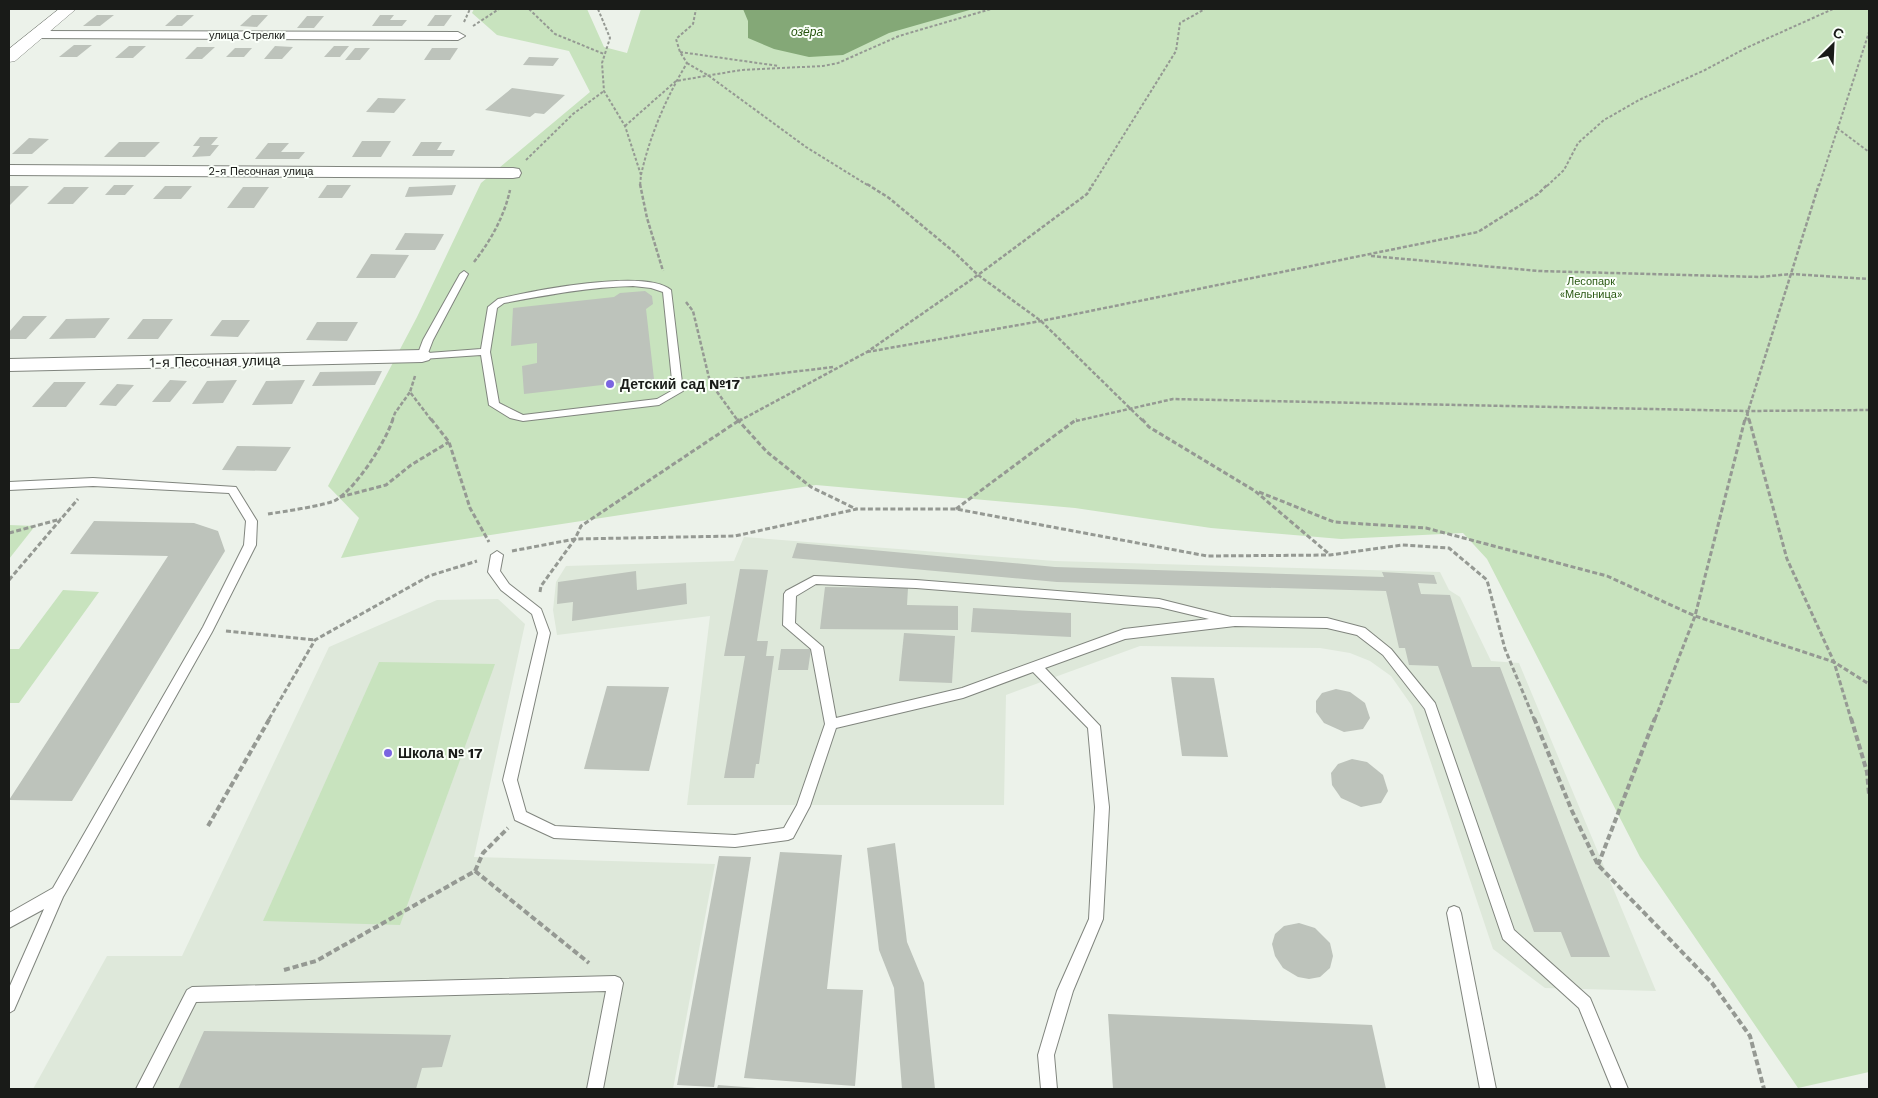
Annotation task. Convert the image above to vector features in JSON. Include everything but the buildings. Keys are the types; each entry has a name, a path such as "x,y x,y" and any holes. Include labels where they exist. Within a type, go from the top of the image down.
{"main road":[{"path":"9,57 68,9"}],"street":[{"name":"улица Стрелки","path":"36,35 458,36"},
{"name":"2-я Песочная улица","path":"9,170 513,173"},
{"name":"1-я Песочная улица","path":"9,365 422,356"}],"lane":[{"path":"464,274 428,340 422,356 485,352"},
{"path":"644,283 658,285 667,290 678,391 659,402 523,418 514,416 494,405 485,352 493,307 501,301 567,289 644,283"},
{"path":"9,486 93,482 232,490 252,521 250,545 208,629 58,893 9,1005"},
{"path":"497,555 494,572 505,587 537,612 544,633 510,780 520,816 554,832 735,841 788,834 803,806 831,724 817,647 789,625 790,594 814,580 916,584 1159,603 1235,621"},
{"path":"831,724 963,693 1124,634 1235,621 1327,624 1361,631 1387,652 1431,707 1508,934 1585,1003 1620,1089"},
{"path":"1035,666 1094,726 1102,807 1096,919 1065,991 1046,1055 1049,1089"},
{"path":"9,921 58,893"},
{"path":"1454,913 1488,1089"},
{"path":"144,1089 192,995 615,984 594,1089"}],"path":[{"path":"458,36 499,9"},
{"path":"529,9 555,34 604,54"},
{"path":"598,9 610,38 602,63 604,91 625,126 641,175"},
{"path":"696,9 693,24 676,39 680,52 687,63 709,76 806,147 889,198 954,252 978,275 1041,321 1131,407 1149,427 1255,490 1334,522 1426,528 1607,576 1695,616 1834,662 1869,684"},
{"path":"625,126 676,81 741,70 823,66 838,63 899,36 991,9"},
{"path":"537,612 542,586 582,526 738,421 867,352 978,275 1087,194 1176,51 1180,23 1205,9"},
{"path":"867,352 1041,321 1478,232 1538,194 1564,170 1578,143 1604,120 1639,100 1705,70 1746,48 1833,9"},
{"path":"1598,866 1695,616 1747,411 1869,32"},
{"path":"680,52 788,67"},
{"path":"664,272 647,218 640,185 641,175 646,147 676,81 687,63"},
{"path":"513,173 573,114 604,91"},
{"path":"1837,128 1869,152"},
{"path":"464,274 489,242 507,207"},
{"path":"1368,255 1539,271 1760,277 1791,274 1869,279"},
{"path":"681,295 693,311 710,382 738,421 767,452 811,487 857,509"},
{"path":"252,521 270,512 335,501 339,498 356,480 387,436 395,413 410,392 422,356"},
{"path":"710,382 836,367"},
{"path":"410,392 450,442 470,508 497,555"},
{"path":"956,509 1078,419 1173,399 1747,411 1869,410"},
{"path":"1747,411 1787,559 1834,662 1866,772 1869,794"},
{"path":"339,498 386,485 411,465 450,442"},
{"path":"9,580 93,482"},
{"path":"1255,490 1330,555"},
{"path":"208,826 315,640 429,576 514,550 575,539 735,536 857,509 956,509 1207,556 1330,555 1402,545 1449,548 1487,580 1505,648 1572,811 1598,866 1712,983 1750,1036 1764,1089"},
{"path":"9,533 62,518"},
{"path":"208,629 315,640"},
{"path":"278,971 316,961 475,871 483,854 520,816"},
{"path":"475,871 615,984"}],"shaded area":[{"path":"744,537 1055,561 1440,572 1449,590 1460,597 1491,661 1519,663 1656,991 1545,988 1493,949 1412,706 1391,676 1370,661 1350,653 1320,648 1140,646 1006,695 1004,805 687,805 710,616 557,635 553,610 556,582 566,566 734,561"},
{"name":"Школа № 17","path":"498,599 525,624 474,857 715,864 673,1089 33,1089 107,956 182,956 329,647 437,600"}],"green space":[{"name":"Лесопарк «Мельница»","path":"474,9 587,9 604,47 627,53 641,9 1869,9 1869,1072 1798,1088 1640,857 1487,559 1463,533 1341,539 1211,528 1075,508 816,485 341,558 359,518 328,486 417,317 481,183 590,92 569,51 497,35 472,13"},
{"path":"9,525 35,526 9,559"},
{"path":"63,590 99,592 19,703 9,703 9,649 19,649"},
{"path":"379,662 495,664 400,925 263,921"}],"water":[{"name":"озёра","path":"743,9 973,9 889,33 843,55 809,57 774,49 748,38 748,21"}],"place":[{"name":"Детский сад №17","path":"610,384"},
{"name":"Школа № 17","path":"388,753"}]}
